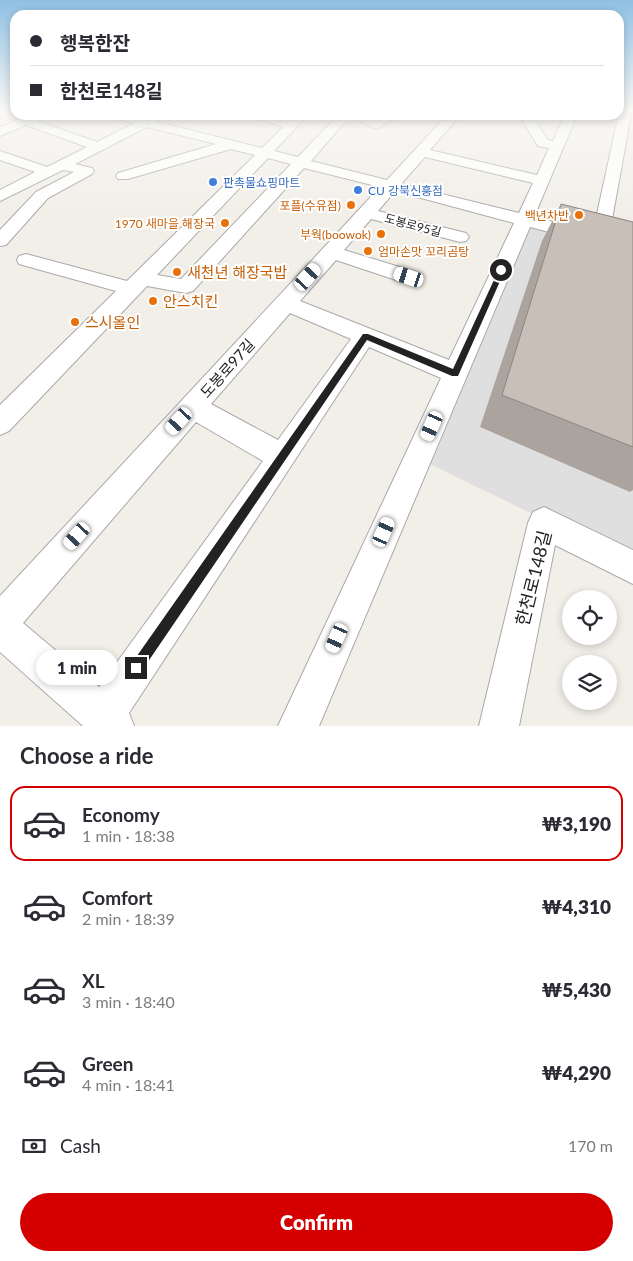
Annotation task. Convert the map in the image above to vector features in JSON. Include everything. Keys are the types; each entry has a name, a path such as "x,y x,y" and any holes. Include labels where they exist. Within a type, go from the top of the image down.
{"street":[{"path":"85,143 99,147"},
{"path":"0,196 107,143"},
{"path":"227,143 633,248"},
{"path":"0,423 276,143"},
{"path":"26,260 137,284 186,286 319,143"},
{"name":"도봉로97길","path":"0,622 430,143"},
{"path":"546,143 558,146"},
{"path":"298,726 559,143"},
{"path":"600,239 619,143"},
{"path":"123,176 232,144"},
{"path":"426,147 544,174"},
{"path":"0,155 48,172"},
{"path":"0,241 42,195 88,171 63,165"},
{"name":"도봉로95길","path":"366,213 460,237"},
{"path":"331,252 409,277"},
{"path":"285,303 455,373"},
{"path":"0,628 108,721 282,457 366,336"},
{"path":"192,407 282,457"},
{"name":"한천로148길","path":"499,726 544,523 633,567"}],"shaded area":[{"path":"529,226 633,255 633,563 430,464"}],"building":[{"path":"561,204 633,222 633,447 502,395"}],"place":[{"name":"판촉물쇼핑마트","path":"213,182"},
{"name":"CU 강북신흥점","path":"358,190"},
{"name":"포플(수유점)","path":"351,205"},
{"name":"백년차반","path":"579,215"},
{"name":"1970 새마을 해장국","path":"225,223"},
{"name":"부웍(boowok)","path":"381,234"},
{"name":"엄마손맛 꼬리곰탕","path":"368,251"},
{"name":"새천년 해장국밥","path":"177,272"},
{"name":"안스치킨","path":"153,301"},
{"name":"스시올인","path":"75,322"}],"route":[{"path":"136,668 366,336 455,373 501,270"}]}
